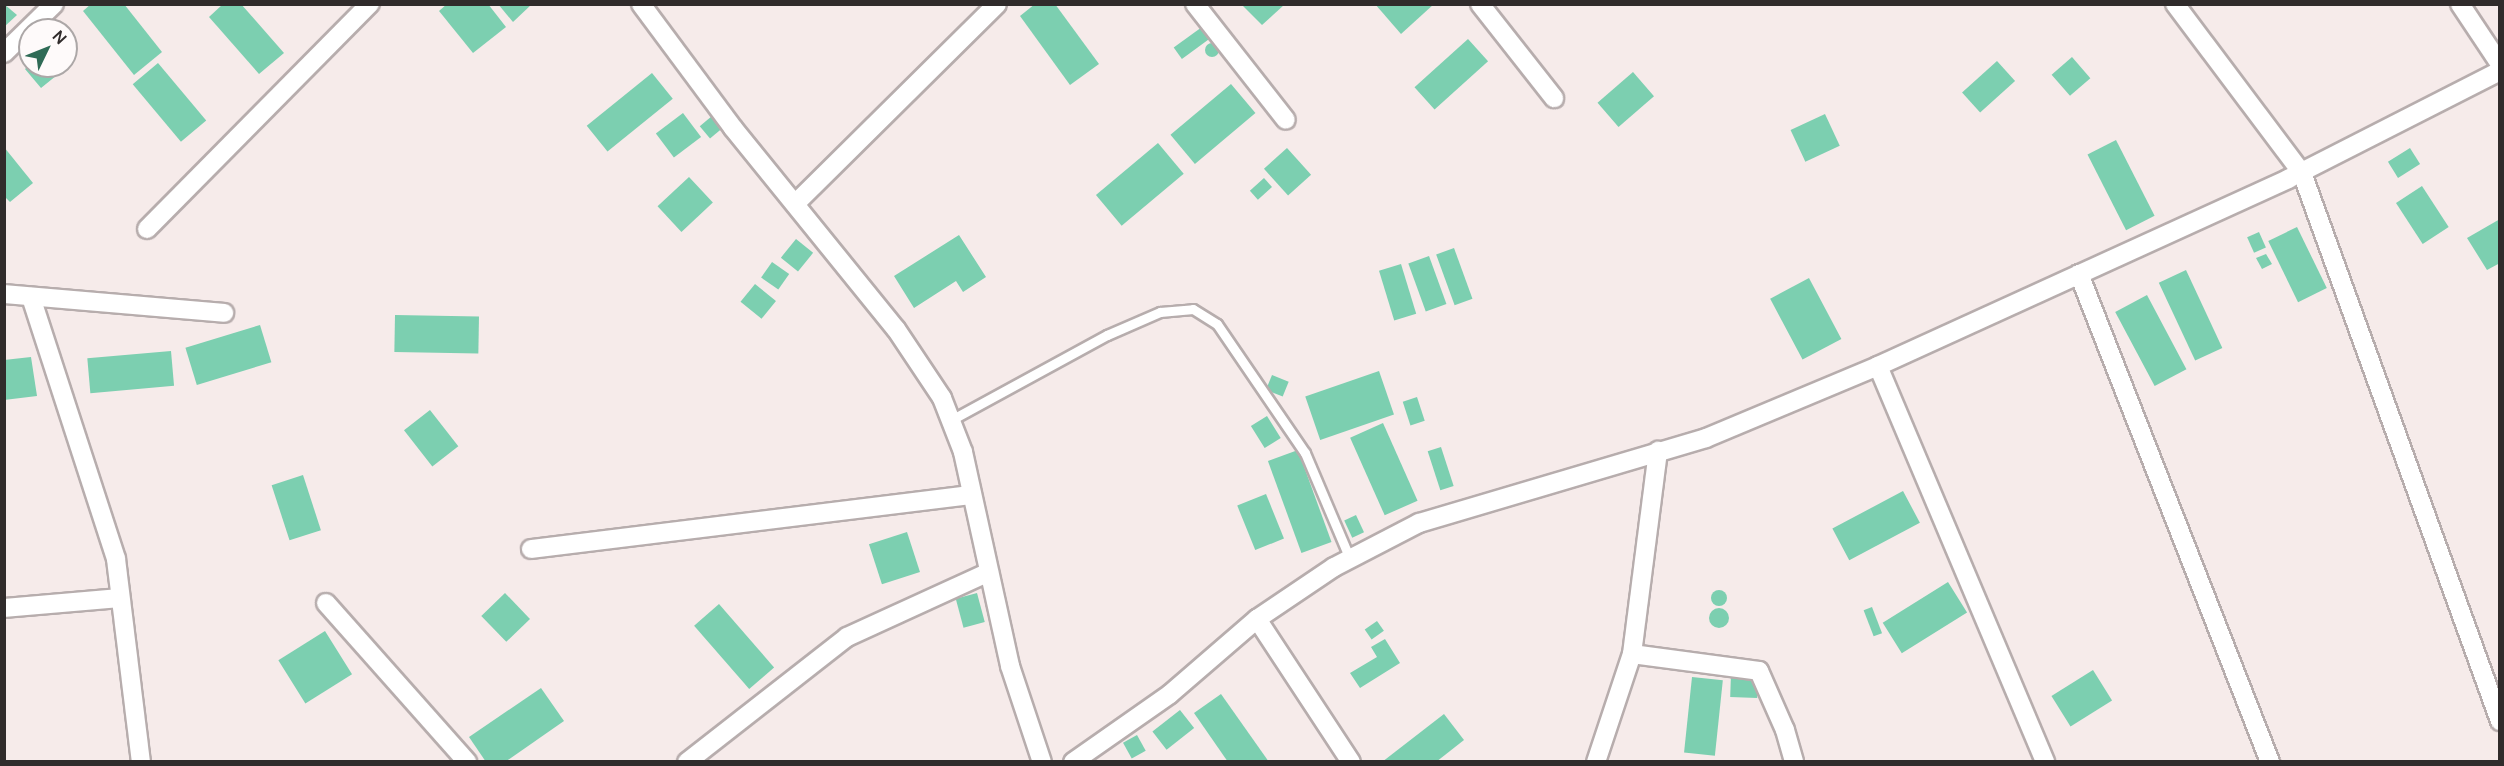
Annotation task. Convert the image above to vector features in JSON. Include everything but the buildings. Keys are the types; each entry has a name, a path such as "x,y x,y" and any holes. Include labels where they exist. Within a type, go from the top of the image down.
{"street":[{"path":"4,53 54,4"},
{"path":"147,228 370,4"},
{"path":"641,4 795,204 896,329 942,398 951,420 972,495 1010,666 1042,762"},
{"path":"795,204 997,4"},
{"path":"1195,4 1286,120"},
{"path":"1480,4 1554,98"},
{"path":"2175,4 2302,172 2499,721"},
{"path":"2460,4 2499,64"},
{"path":"1073,762 1170,694 1257,619 1350,559 1419,523 1706,438 1878,366 2302,172 2499,70"},
{"path":"2079,274 2270,762"},
{"path":"4,294 224,313"},
{"path":"31,297 106,525 120,598 141,762"},
{"path":"1878,366 2045,762"},
{"path":"1596,762 1632,654 1658,451"},
{"path":"531,549 972,495"},
{"path":"687,762 847,637 989,572"},
{"path":"4,608 120,598"},
{"path":"326,603 467,762"},
{"path":"1257,619 1351,762"},
{"path":"1632,654 1759,671 1785,730 1794,762"}],"lane":[{"path":"951,420 1107,335 1160,312 1193,309 1216,324 1305,453 1350,559"}]}
